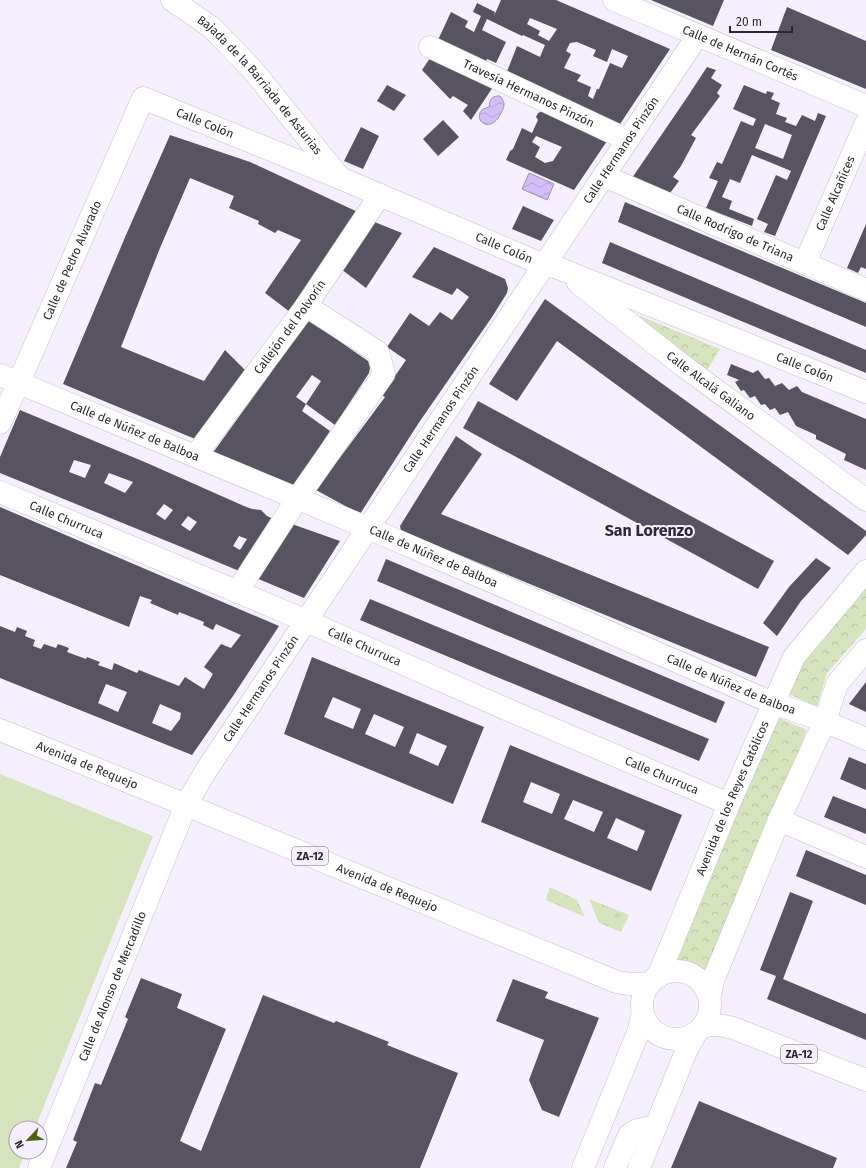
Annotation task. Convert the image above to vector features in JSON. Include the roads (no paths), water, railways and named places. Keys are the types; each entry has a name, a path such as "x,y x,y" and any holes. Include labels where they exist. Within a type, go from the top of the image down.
{"main road":[{"name":"Bajada de la Barriada de Asturias","path":"172,0 211,27 252,69 340,178"},
{"name":"Calle de Hernán Cortés","path":"614,0 866,106"},
{"name":"Calle Hermanos Pinzón","path":"186,805 207,769 368,528 551,266 604,176 698,35"},
{"name":"Travesía Hermanos Pinzón","path":"430,47 628,140"},
{"name":"Calle Colón","path":"143,98 551,266 866,392"},
{"name":"Calle de Pedro Alvarado","path":"0,423 9,378 143,98"},
{"name":"Calle Alcañices","path":"805,263 866,123"},
{"name":"Calle Rodrigo de Triana","path":"604,176 866,290"},
{"name":"Callejón del Polvorín","path":"195,456 306,306 380,195"},
{"name":"Calle Alcalá Galiano","path":"551,266 682,365 866,500"},
{"path":"237,592 297,499 384,374 378,352 306,306"},
{"name":"Calle de Núñez de Balboa","path":"9,378 368,528 773,703 825,721 866,739"},
{"name":"Calle Churruca","path":"0,492 306,621 506,709 729,804"},
{"name":"Avenida de los Reyes Católicos","path":"654,981 666,959 729,804 794,657 866,571"},
{"path":"639,1168 689,1044 704,1017 714,978 779,820 825,721 837,684 866,650"},
{"name":"Avenida de Requejo","path":"0,730 619,982"},
{"name":"Calle de Alonso de Mercadillo","path":"39,1168 186,805"},
{"path":"779,820 866,857"},
{"path":"583,1168 639,1030 644,995 654,981 664,974 673,972 686,973 694,977 706,990 704,1017"},
{"path":"619,982 633,985 654,981"},
{"path":"619,982 634,993 643,1008"},
{"name":"ZA-12","path":"643,1008 646,1020 651,1028 666,1038 683,1038 704,1017 714,1025 733,1028 866,1080"},
{"path":"606,1109 615,1118 618,1130 610,1166"},
{"path":"610,1166 629,1135 637,1130 656,1126"}],"water":[{"path":"500,96 504,102 504,105 498,119 493,123 484,124 479,117 480,113 483,109 489,107 492,98"},
{"path":"529,173 554,184 547,200 522,189"}],"district":[{"name":"San Lorenzo","path":"649,530"}]}
